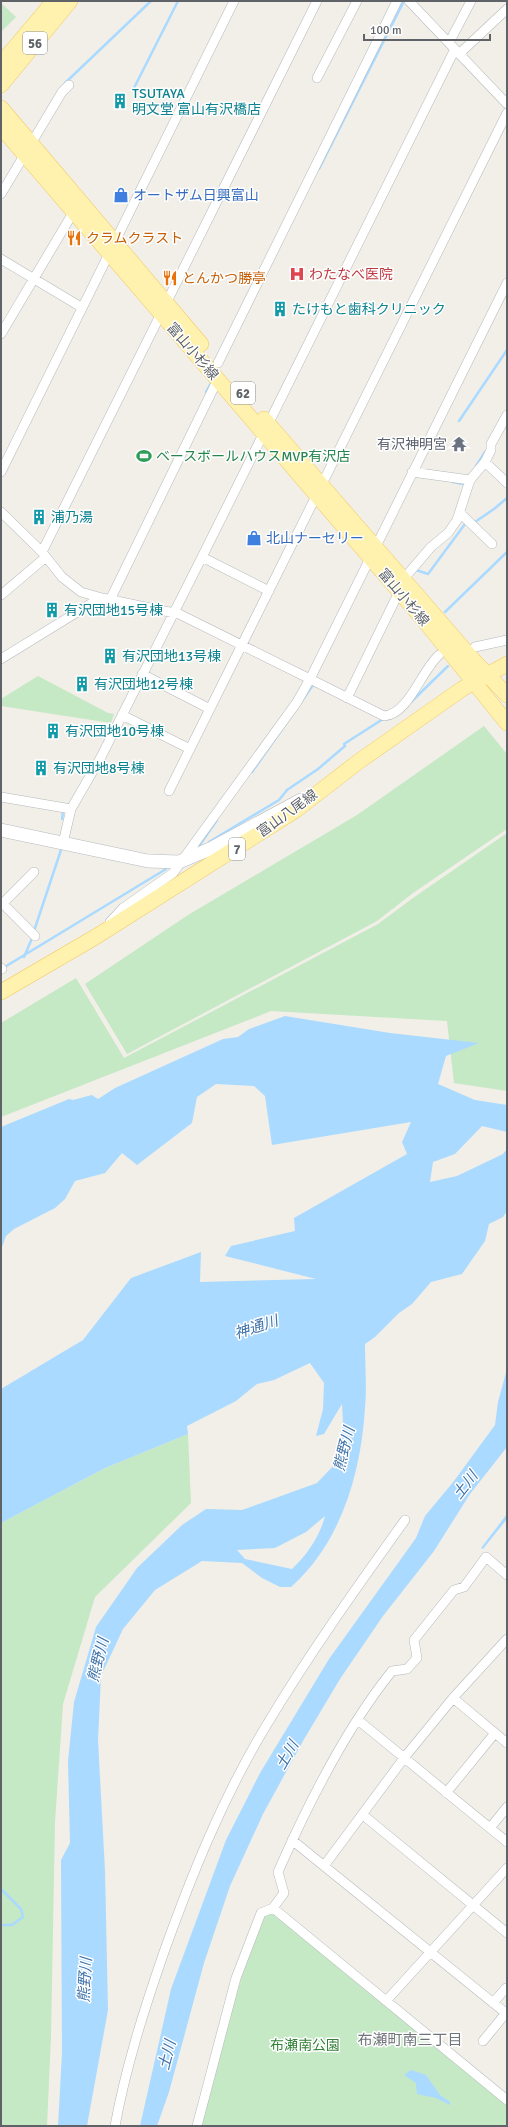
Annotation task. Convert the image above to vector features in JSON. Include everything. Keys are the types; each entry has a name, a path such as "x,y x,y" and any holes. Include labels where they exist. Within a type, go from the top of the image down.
{"main road":[{"name":"56","path":"1,64 54,1"},
{"name":"56","path":"1,85 70,1"},
{"name":"富山小杉線","path":"1,108 28,149 74,211 112,246"},
{"name":"富山小杉線","path":"1,127 28,149 112,246 164,309 218,379 320,490 372,552 507,723"},
{"name":"富山小杉線","path":"164,309 218,363 265,429"},
{"name":"富山小杉線","path":"372,552 475,662 498,684"},
{"name":"富山八尾線","path":"1,992 97,936 296,810 323,788 474,682 498,684 507,664"}],"street":[{"path":"1,472 81,307 234,1"},
{"path":"1,595 44,554 317,1"},
{"path":"317,78 357,1"},
{"path":"218,363 397,1"},
{"path":"409,1 507,104"},
{"path":"63,843 71,809 94,770 202,557 454,49 472,1"},
{"path":"454,49 507,9"},
{"path":"1,194 62,92 69,86"},
{"path":"169,791 507,113"},
{"path":"1,334 74,211"},
{"path":"1,259 81,307"},
{"path":"97,936 123,908 172,873 297,702 310,679 507,283"},
{"path":"110,600 218,379"},
{"path":"407,575 430,547 448,533 460,513 470,480 485,462 491,450 491,444 507,416"},
{"path":"485,462 507,483"},
{"path":"412,472 470,480"},
{"path":"1,512 44,554 62,577 72,586 100,598 179,614 384,716 390,716 406,702 425,671 439,655"},
{"path":"460,513 492,544"},
{"path":"202,557 269,591"},
{"path":"1,659 100,598"},
{"path":"347,698 396,598"},
{"path":"475,648 507,640"},
{"path":"142,674 210,709"},
{"path":"122,715 190,749"},
{"path":"1,830 148,861 179,862 210,849 323,788"},
{"path":"1,797 71,809"},
{"path":"34,872 2,903 35,936"},
{"path":"115,2126 130,2058 148,1999 184,1895 229,1795 262,1733 307,1660 405,1520"},
{"path":"197,2126 242,1968 261,1913 273,1908 284,1893 278,1872 292,1840 319,1787 374,1694 392,1672 407,1669 417,1658 414,1640 454,1590 464,1586 486,1557 507,1575"},
{"path":"324,1866 404,1758 453,1698 505,1645"},
{"path":"453,1698 501,1738"},
{"path":"358,1720 507,1842"},
{"path":"446,1793 501,1738 507,1730"},
{"path":"490,1828 507,1807"},
{"path":"362,1815 507,1933"},
{"path":"292,1840 506,2014 483,2041"},
{"path":"386,2001 507,1868"},
{"path":"273,1908 507,2100"},
{"path":"493,2003 506,1988"}],"green space":[{"path":"1,3 16,17 1,32"},
{"path":"38,676 108,713 114,714 111,723 1,706 1,699"},
{"path":"484,726 507,754 507,829 413,893 377,921 127,1054 85,984 188,915 357,815"},
{"path":"507,833 507,1091 454,1083 447,1021 271,1011 1,1117 1,1023 76,978 124,1058 378,924"},
{"path":"188,1434 191,1503 95,1597 63,1704 55,1822 51,2036 47,2126 1,2126 1,1523 105,1468"},
{"name":"布瀬南公園","path":"274,1913 507,2105 507,2126 201,2126 245,1967 263,1915"}],"water":[{"path":"285,1016 390,1033 479,1043 446,1056 438,1084 475,1100 507,1105 507,1132 482,1126 455,1154 433,1162 430,1182 457,1176 503,1154 507,1149 507,1211 503,1217 489,1224 485,1241 462,1274 431,1282 412,1304 399,1313 375,1337 365,1344 366,1384 363,1433 353,1482 335,1528 323,1550 308,1569 291,1587 280,1587 262,1578 242,1563 202,1561 155,1590 123,1629 101,1676 98,1740 105,1871 108,2010 87,2126 58,2126 62,2053 61,1860 70,1843 68,1761 74,1702 96,1627 137,1568 182,1525 206,1509 242,1510 317,1483 335,1464 343,1424 342,1404 324,1434 316,1436 323,1409 324,1383 310,1363 274,1380 257,1384 236,1401 187,1426 188,1434 105,1468 1,1523 1,1389 83,1340 131,1278 201,1252 200,1282 316,1279 225,1256 231,1246 295,1231 294,1218 407,1154 402,1142 411,1122 272,1145 265,1096 254,1086 216,1084 197,1097 192,1123 137,1165 122,1153 105,1173 75,1181 65,1199 55,1208 14,1229 6,1236 1,1250 1,1127 69,1099 73,1100 92,1095 98,1099 115,1088 223,1039 238,1037 249,1029","holes":["325,1516 312,1545 303,1558 292,1569 245,1559 237,1550 275,1548 306,1532"]},
{"name":"土川","path":"507,1369 507,1447 470,1494 434,1551 383,1616 340,1679 303,1741 263,1814 230,1886 204,1963 169,2092 157,2126 140,2126 171,1989 226,1840 260,1773 329,1659 416,1538 425,1516 454,1481 495,1425 498,1402"},
{"path":"507,1514 507,1519 483,1549 481,1548"},
{"path":"411,2070 426,2075 440,2095 450,2102 450,2105 436,2098 417,2094 416,2083 404,2075"}],"waterway":[{"path":"65,83 151,1"},
{"path":"134,88 178,1"},
{"path":"319,169 404,1"},
{"path":"459,421 507,350"},
{"path":"206,392 211,383"},
{"path":"476,466 485,452"},
{"path":"453,482 463,484"},
{"path":"475,522 507,498"},
{"path":"416,570 428,574 465,524"},
{"path":"445,612 507,552"},
{"path":"100,608 102,602"},
{"path":"411,702 448,666"},
{"path":"252,772 313,685 315,686"},
{"path":"209,842 279,800 287,790 318,769 345,746 344,744 383,719"},
{"path":"62,819 63,812"},
{"path":"197,849 217,820"},
{"path":"34,931 62,847"},
{"path":"3,968 166,869"},
{"path":"24,957 33,936"},
{"path":"1,1889 21,1909 23,1917 12,1925 1,1925"}],"place":[{"name":"TSUTAYA 明文堂 富山有沢橋店","path":"120,101"},
{"name":"オートザム日興富山","path":"121,195"},
{"name":"クラムクラスト","path":"74,238"},
{"name":"わたなべ医院","path":"297,274"},
{"name":"とんかつ勝亭","path":"170,278"},
{"name":"たけもと歯科クリニック","path":"280,309"},
{"name":"有沢神明宮","path":"459,444"},
{"name":"ベースボールハウスMVP有沢店","path":"144,456"},
{"name":"浦乃湯","path":"39,517"},
{"name":"北山ナーセリー","path":"254,538"},
{"name":"有沢団地15号棟","path":"52,610"},
{"name":"有沢団地13号棟","path":"110,656"},
{"name":"有沢団地12号棟","path":"82,684"},
{"name":"有沢団地10号棟","path":"53,731"},
{"name":"有沢団地8号棟","path":"41,768"}],"district":[{"name":"布瀬町南三丁目","path":"410,2040"}],"water label":[{"name":"神通川","path":"256,1327"},
{"name":"熊野川","path":"344,1449"},
{"name":"熊野川","path":"98,1660"},
{"name":"熊野川","path":"85,1980"}]}
